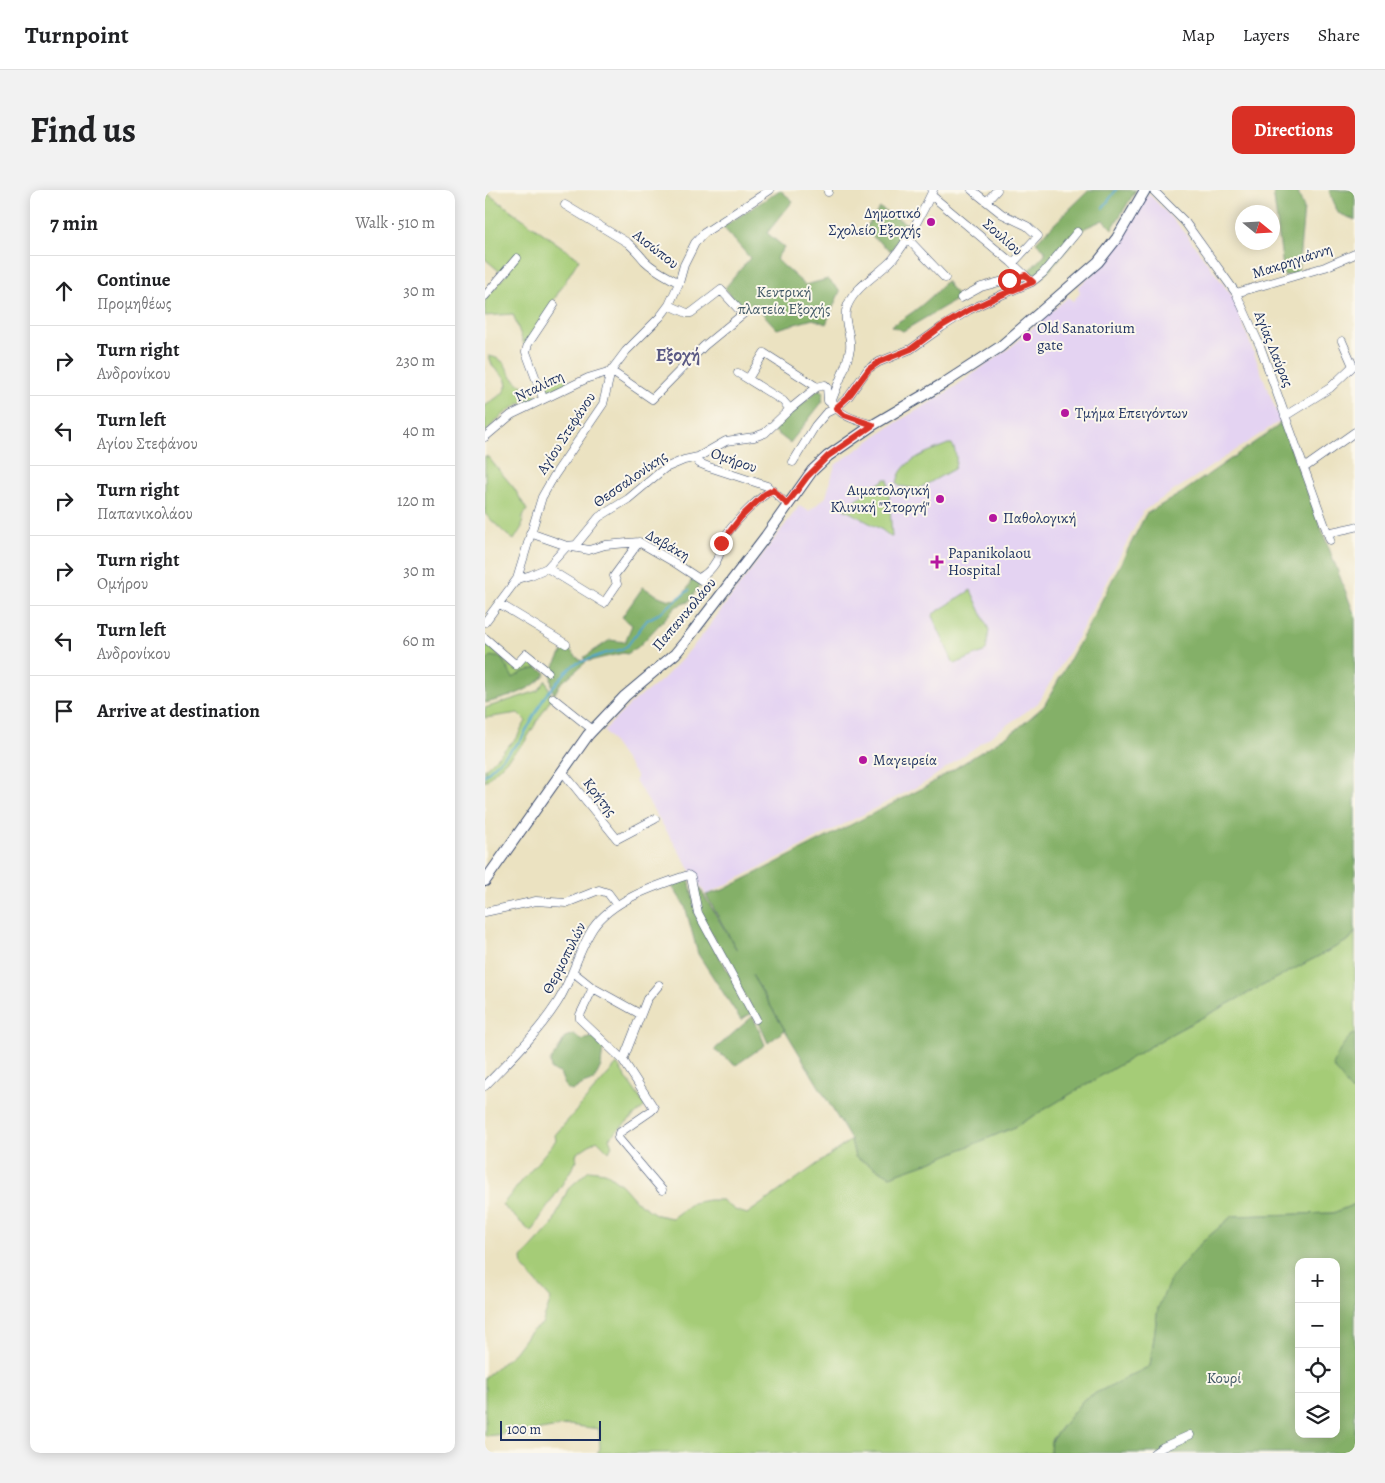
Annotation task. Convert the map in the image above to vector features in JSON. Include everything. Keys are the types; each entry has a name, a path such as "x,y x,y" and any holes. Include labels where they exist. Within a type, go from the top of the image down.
{"main road":[{"name":"Παπανικολάου","path":"485,881 593,730 625,696 675,654 766,536 807,477 828,456 873,425 1000,347 1051,304 1098,262 1111,246 1145,190"}],"street":[{"name":"Αγίου Στεφάνου","path":"485,622 500,604 517,578 542,497 603,404 611,371 626,351 661,317 669,305 679,283 683,265 689,252 704,233 770,190"},
{"path":"972,190 1002,214 1027,226 1038,236 1013,263"},
{"path":"987,201 997,190"},
{"name":"Αγίας Λαύρας","path":"1153,190 1185,222 1236,294 1260,346 1328,537 1355,527"},
{"path":"835,406 832,400 850,349 850,336 845,316 847,306 862,286 899,252 932,192"},
{"name":"Σουλίου","path":"932,192 1033,282"},
{"name":"Αισώπου","path":"565,204 628,243 650,265 679,283"},
{"path":"793,462 815,426 826,413 849,396 869,369 879,362 911,349 942,326 969,310 1033,282 1048,268 1077,232"},
{"path":"907,238 945,278"},
{"name":"Μακρηγιάννη","path":"1236,294 1325,267 1355,254"},
{"path":"485,296 517,258"},
{"path":"961,298 981,287 1025,275"},
{"path":"611,371 652,399 705,346 743,314 721,290 691,313 669,305"},
{"path":"543,398 526,352 528,344 554,305"},
{"path":"1285,416 1330,388 1353,366 1342,341"},
{"path":"747,379 764,353 817,387 825,385 827,387 828,400 844,415 873,425"},
{"name":"Νταλίπη","path":"485,437 511,415 543,398 588,378 611,371"},
{"path":"738,372 783,401 790,408"},
{"name":"Θεσσαλονίκης","path":"517,578 531,575 547,568 567,546 575,545 599,517 628,499 665,468 684,460 695,458 726,441 754,437 765,433 790,408 817,387"},
{"path":"1304,468 1355,432"},
{"name":"Ομήρου","path":"695,458 709,467 762,484 773,490 787,504"},
{"name":"Δαβάκη","path":"530,533 567,546 589,550 605,545 639,542 665,556 701,580 720,553 721,543 731,528 765,494 773,490"},
{"path":"547,568 604,603 617,584 614,576 639,542"},
{"path":"500,604 566,644"},
{"path":"485,638 516,665 526,654 548,672"},
{"path":"553,698 593,730"},
{"name":"Κρήτης","path":"562,771 617,839 655,818"},
{"name":"Θερμοπυλών","path":"485,1086 529,1040 557,1003 594,928 601,919 617,905 660,884 690,876 698,913 756,1020"},
{"path":"485,912 536,901 566,903 599,890 608,893 617,905"},
{"path":"573,972 593,988 640,1014"},
{"path":"623,1060 647,999 659,985"},
{"path":"593,988 580,1014 580,1019 623,1060 654,1109 617,1136 662,1190"},
{"path":"1154,1453 1190,1434"}],"shaded area":[{"name":"Papanikolaou Hospital","path":"1148,193 1183,230 1232,296 1280,421 1143,511 1080,633 1038,703 926,782 706,895 635,780 637,778 636,775 604,730 633,702 663,679 684,657 799,506 809,511 826,497 835,465 889,427 946,393 1011,347 1068,297 1073,301 1080,293 1078,287 1104,265"}],"green space":[{"name":"Κεντρική πλατεία Εξοχής","path":"780,190 793,201 767,233 784,247 776,259 805,285 828,279 840,291 826,324 813,319 777,329 753,303 743,310 725,288 750,258 723,227"},
{"path":"1089,190 1136,190 1112,229 1103,220 1085,228 1050,270 1037,282 1029,271 1045,254 1045,250 1036,242"},
{"path":"1273,190 1297,190 1304,208 1298,273 1284,276 1280,245 1280,205 1275,205"},
{"path":"1329,190 1355,190 1355,220 1338,213"},
{"path":"488,194 579,259 525,347 513,314 485,316 485,300 505,276 485,259 485,197"},
{"path":"880,208 907,224 891,251 864,230"},
{"path":"946,281 959,298 903,331 891,326 920,306"},
{"path":"489,356 503,362 514,379 537,396 510,410 485,433 485,406 503,393 507,385 505,378 493,367"},
{"path":"562,374 568,383 546,392 541,379"},
{"path":"819,389 824,392 823,401 790,443 773,430"},
{"path":"1280,421 1355,616 1355,932 1349,940 1173,1033 1015,1127 938,1159 890,1176 855,1157 851,1140 785,1030 768,1043 756,1016 700,913 696,882 737,950 706,895 723,890 927,786 1016,730 1044,706 1088,627 1146,514 1183,492 1278,426"},
{"path":"952,444 955,453 956,463 954,469 918,489 897,484 903,469 909,463 924,454"},
{"path":"485,456 488,457 514,488 527,510 523,516 522,527 514,540 485,514"},
{"path":"885,479 888,479 892,537 844,509"},
{"path":"694,576 702,582 688,602 677,606 638,647 627,654 623,653 589,661 583,658 610,640 625,642 632,625 622,617 643,587 667,599 677,599 685,593"},
{"path":"971,590 989,630 986,651 955,664 932,616"},
{"path":"485,642 515,670 526,660 537,668 523,672 513,678 501,658 491,657 485,662"},
{"path":"566,646 580,660 586,662 560,684 554,695 551,680 553,669"},
{"path":"491,656 501,658 513,678 523,672 537,668 546,673 527,689 485,703 485,662"},
{"path":"546,680 552,697 524,743 485,782 485,769 517,737 526,721 518,713 485,718 485,708 538,691"},
{"path":"689,878 696,914 751,1013 741,1020 698,954 685,906 670,883"},
{"path":"1355,932 1355,1033 1350,1037 1351,1091 1355,1092 1355,1204 1333,1213 1232,1216 1200,1244 1158,1308 1150,1366 1084,1399 1051,1440 1050,1453 597,1453 600,1449 599,1429 569,1425 535,1431 485,1436 485,1377 514,1353 529,1333 542,1324 551,1299 523,1267 522,1258 552,1225 568,1189 589,1170 605,1172 622,1185 637,1202 657,1215 672,1218 692,1203 709,1200 722,1200 735,1210 747,1214 851,1140 855,1157 890,1176 938,1159 1015,1127 1173,1033 1349,940"},
{"path":"753,1016 765,1045 736,1065 714,1050"},
{"path":"1355,1033 1355,1092 1351,1091 1333,1066 1344,1044"},
{"path":"574,1034 581,1040 594,1037 603,1048 601,1066 594,1080 572,1091 566,1088 560,1073 551,1070 550,1061 565,1037"},
{"path":"617,1064 645,1106 609,1138 612,1146 609,1152 597,1140 577,1153 577,1160 531,1232 502,1205 556,1140 555,1135"},
{"name":"Κουρί","path":"1355,1204 1355,1453 1050,1453 1051,1441 1084,1399 1150,1366 1158,1308 1171,1278 1200,1244 1232,1216 1333,1213"}],"waterway":[{"path":"1103,208 1116,190"},
{"path":"485,775 521,740 545,696 566,672 575,664 627,646 647,620 660,613 689,590"}],"place":[{"name":"Δημοτικό Σχολείο Εξοχής","path":"931,222"},
{"name":"Old Sanatorium gate","path":"1027,337"},
{"name":"Τμήμα Επειγόντων","path":"1065,413"},
{"name":"Αιματολογική Κλινική \"Στοργή\"","path":"940,499"},
{"name":"Παθολογική","path":"993,518"},
{"name":"Papanikolaou Hospital","path":"937,562"},
{"name":"Μαγειρεία","path":"863,760"}],"district":[{"name":"Εξοχή","path":"678,355"}],"route":[{"path":"721,543 731,528 765,494 773,490 787,504 812,471 828,456 873,425 844,415 836,408 849,396 869,369 879,362 918,345 942,326 969,310 1010,290 1033,282 1025,275 1009,280"}]}
